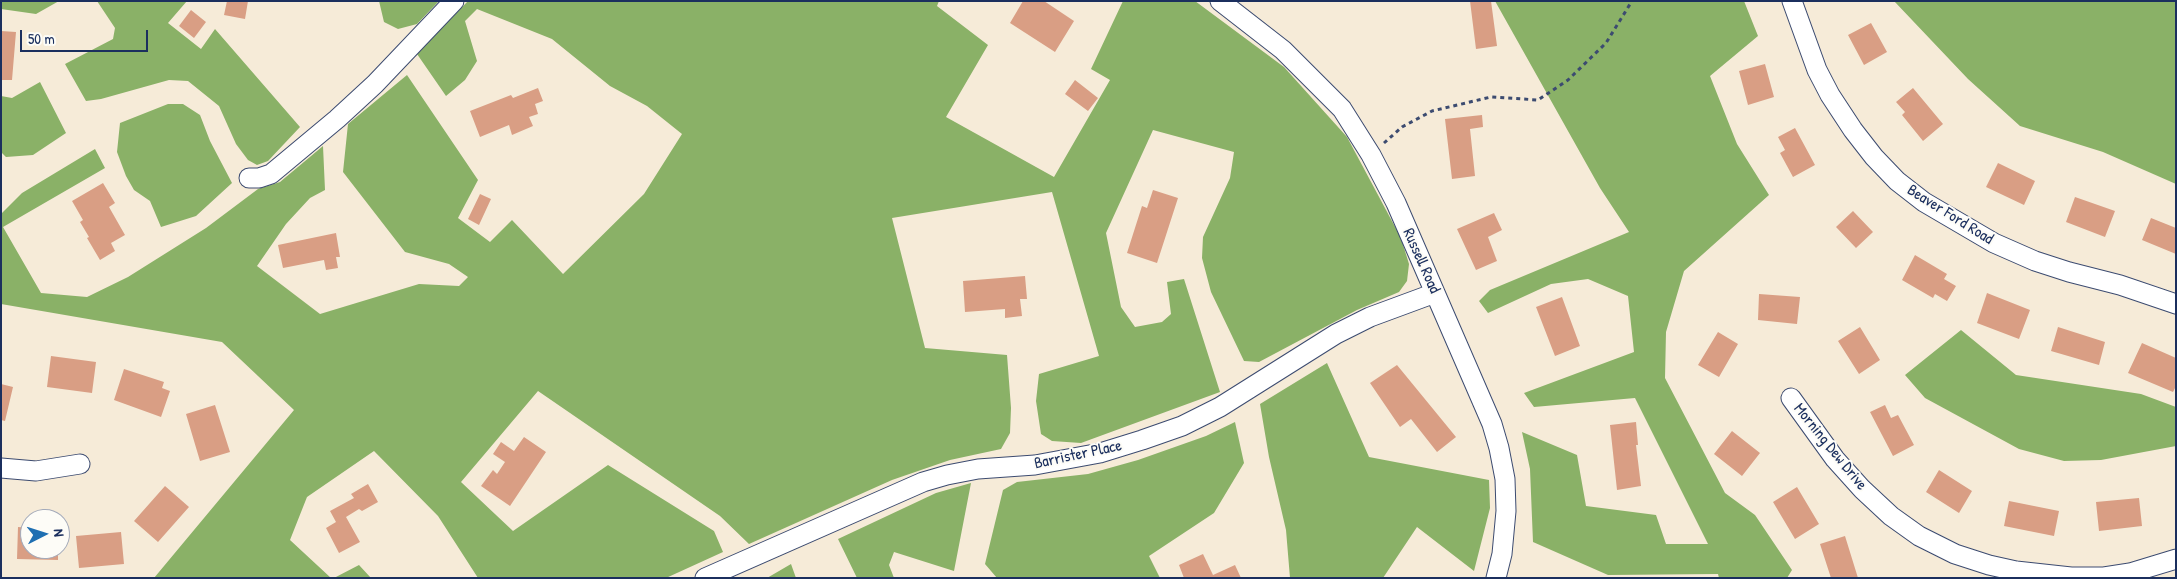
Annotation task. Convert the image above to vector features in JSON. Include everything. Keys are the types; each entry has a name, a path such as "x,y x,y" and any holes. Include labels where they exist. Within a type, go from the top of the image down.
{"street":[{"path":"249,178 259,178 271,174 337,119 375,84 454,1"},
{"name":"Russell Road","path":"1220,1 1283,50 1342,109 1371,155 1396,203 1492,424 1499,448 1505,479 1506,511 1502,554 1496,578"},
{"name":"Beaver Ford Road","path":"1792,1 1817,70 1852,130 1874,157 1924,202 1994,243 2035,261 2120,285 2176,304"},
{"name":"Barrister Place","path":"706,578 931,480 978,468 1034,465 1100,453 1182,426 1227,403 1336,334 1370,317 1436,293"},
{"name":"Morning Dew Drive","path":"1790,398 1835,459 1862,489 1891,516 1918,536 1955,554 2016,571 2071,577 2130,573 2176,559"},
{"path":"1,468 36,471 80,464"}],"path":[{"path":"1371,155 1402,127 1432,111 1491,97 1538,100 1568,80 1606,43 1632,1"}],"green space":[{"path":"1,1 59,1 36,14 1,9"},
{"path":"97,1 187,1 168,23 201,49 215,29 300,127 268,161 257,165 248,160 236,144 219,106 188,81 169,80 101,99 86,101 65,64 113,39 115,28"},
{"path":"379,1 439,1 417,24 398,29 384,22"},
{"path":"468,1 939,1 937,6 988,45 946,117 1054,177 1110,80 1091,69 1123,1 1195,1 1284,67 1347,137 1401,238 1409,264 1407,281 1399,292 1357,310 1259,362 1244,361 1211,292 1202,258 1203,237 1230,178 1234,152 1153,130 1106,233 1121,307 1135,327 1162,322 1171,314 1167,282 1184,279 1220,392 1081,443 1052,441 1041,434 1036,401 1039,374 1099,356 1052,192 892,218 925,348 1007,355 1011,408 1010,433 1001,449 950,460 892,480 749,544 720,516 538,391 461,482 513,531 608,465 714,531 723,552 666,578 478,578 438,516 374,451 307,497 290,540 331,578 154,578 294,410 222,342 1,304 1,214 22,193 95,149 105,168 3,227 41,293 87,297 128,277 206,228 258,189 280,182 323,146 325,190 310,198 286,224 257,266 320,314 419,284 459,286 468,277 449,264 405,252 343,172 348,124 407,75 478,180 458,218 490,242 512,220 563,274 644,194 682,134 647,106 610,86 552,39 477,9 465,21 477,61 465,80 446,96 417,54"},
{"path":"1495,1 1744,1 1758,36 1710,76 1737,144 1769,195 1684,271 1666,332 1665,378 1725,493 1755,515 1792,570 1787,578 1719,578 1718,574 1608,575 1533,542 1530,469 1522,432 1577,455 1586,506 1656,515 1666,544 1708,544 1635,398 1534,407 1524,393 1634,352 1628,296 1588,279 1551,284 1488,313 1479,301 1490,290 1629,232 1600,188"},
{"path":"1894,1 2176,1 2176,184 2103,152 2020,126 1968,79"},
{"path":"40,82 66,133 33,155 6,157 1,152 1,96 12,98"},
{"path":"168,104 183,104 200,115 210,141 232,183 196,216 161,227 150,201 134,190 126,176 117,152 120,123"},
{"path":"1961,330 2016,375 2141,394 2176,407 2176,446 2101,460 2064,461 2019,449 1925,398 1905,375"},
{"path":"1327,363 1369,457 1489,480 1490,508 1474,571 1417,527 1383,578 1290,578 1286,530 1269,457 1260,404"},
{"path":"1235,422 1244,463 1214,513 1149,556 1160,578 997,578 985,564 1003,490 1017,482 1088,474 1138,460 1206,436"},
{"path":"971,483 954,571 894,552 889,565 894,578 857,578 838,539 936,493"},
{"path":"791,564 796,578 767,578"},
{"path":"359,565 371,578 334,578"}],"building":[{"path":"227,1 248,1 245,19 224,15"},
{"path":"1023,1 1044,1 1074,21 1055,52 1010,23"},
{"path":"1470,1 1491,1 1497,46 1476,49"},
{"path":"191,10 206,22 194,38 179,26"},
{"path":"1871,23 1887,52 1864,65 1848,35"},
{"path":"1,31 16,32 12,80 1,80"},
{"path":"1765,64 1774,97 1748,105 1739,71"},
{"path":"1075,80 1098,98 1088,111 1065,94"},
{"path":"538,88 543,101 535,104 538,114 529,117 533,126 512,135 509,125 480,137 470,111 511,95 513,98"},
{"path":"1913,88 1943,124 1923,141 1902,115 1905,112 1896,102"},
{"path":"1482,115 1483,127 1470,129 1475,176 1452,179 1445,119"},
{"path":"1795,128 1815,165 1793,177 1780,153 1785,150 1778,137"},
{"path":"1998,163 2035,181 2024,205 1986,187"},
{"path":"103,183 115,203 109,207 125,235 111,243 115,251 100,260 87,238 89,237 80,222 83,220 72,201"},
{"path":"1153,190 1178,198 1157,263 1127,253 1142,206 1147,208"},
{"path":"480,194 491,199 479,225 468,219"},
{"path":"2075,197 2115,211 2105,237 2066,222"},
{"path":"1853,211 1873,232 1856,248 1836,227"},
{"path":"1494,213 1502,230 1488,237 1497,261 1476,270 1457,229"},
{"path":"2151,218 2176,228 2176,254 2142,240"},
{"path":"336,233 340,257 336,257 338,268 326,270 324,260 283,268 278,245"},
{"path":"1915,255 1947,274 1944,279 1956,286 1947,301 1935,294 1933,298 1902,280"},
{"path":"1025,276 1027,299 1020,299 1022,316 1005,318 1005,309 965,312 963,281"},
{"path":"1987,293 2030,310 2019,339 1977,323"},
{"path":"1759,294 1800,297 1797,324 1758,320"},
{"path":"1562,297 1580,346 1555,356 1536,307"},
{"path":"1860,327 1880,360 1859,374 1838,341"},
{"path":"2058,327 2105,342 2099,365 2051,351"},
{"path":"1718,332 1738,344 1719,377 1698,365"},
{"path":"2142,343 2176,358 2176,386 2173,392 2128,373"},
{"path":"51,356 96,362 92,393 47,387"},
{"path":"1397,365 1456,437 1437,452 1411,419 1400,427 1370,383"},
{"path":"124,369 164,382 162,388 170,391 161,417 114,400"},
{"path":"1,384 13,387 5,421 1,420"},
{"path":"215,405 230,452 200,461 186,414"},
{"path":"1885,405 1891,418 1898,415 1914,445 1893,456 1870,412"},
{"path":"1636,422 1638,445 1636,445 1641,486 1617,490 1610,425"},
{"path":"1732,431 1760,453 1742,476 1714,454"},
{"path":"524,437 546,452 510,506 481,486 493,470 497,474 505,462 493,454 501,442 514,451"},
{"path":"1939,470 1972,491 1959,513 1926,492"},
{"path":"368,484 378,502 362,511 359,509 346,517 360,542 339,553 326,528 336,522 330,511 354,498 351,494"},
{"path":"165,486 189,507 158,542 134,521"},
{"path":"1797,487 1819,524 1795,539 1773,502"},
{"path":"2139,498 2142,526 2099,531 2096,502"},
{"path":"2009,501 2059,511 2054,536 2004,526"},
{"path":"18,527 20,527 20,559 58,560 17,559"},
{"path":"121,532 124,564 79,568 76,536"},
{"path":"1845,536 1858,578 1831,578 1820,544"},
{"path":"1203,554 1213,575 1235,565 1241,578 1184,578 1179,565"}]}
